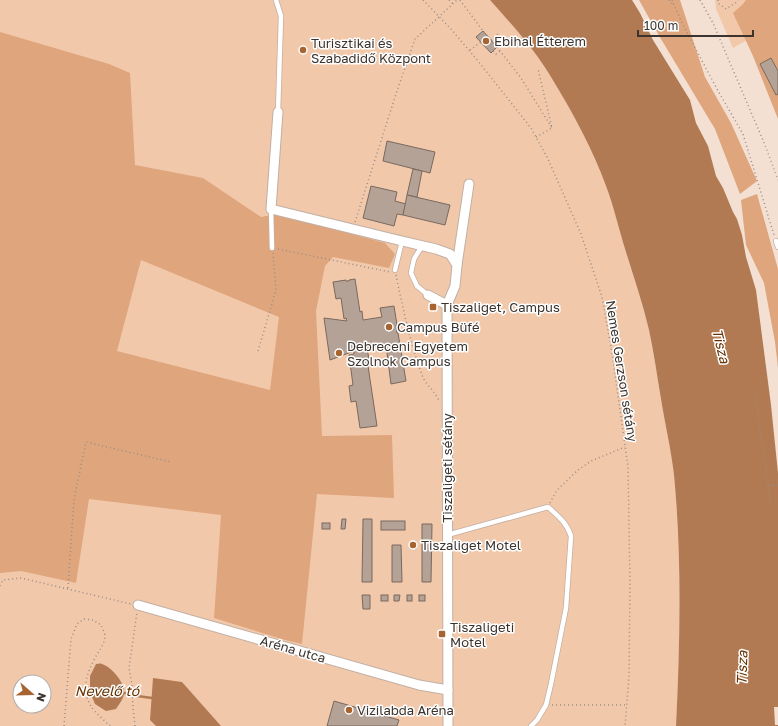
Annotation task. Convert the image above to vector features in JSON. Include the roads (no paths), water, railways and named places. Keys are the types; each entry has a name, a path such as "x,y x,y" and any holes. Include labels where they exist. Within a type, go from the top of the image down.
{"street":[{"path":"278,112 271,209 436,249 450,254 457,265"},
{"name":"Tiszaligeti sétány","path":"448,726 447,306 455,286 469,184"},
{"path":"428,295 447,306"},
{"name":"Aréna utca","path":"138,605 419,685 448,690"}],"lane":[{"path":"276,0 281,16 278,112"},
{"path":"271,209 272,248"},
{"path":"395,270 402,241"},
{"path":"776,241 778,247"},
{"path":"422,246 414,259 411,273 417,286 428,295"},
{"path":"448,535 548,507 569,528 571,536 566,608 546,705 537,720 531,726"}],"water":[{"name":"Tisza","path":"490,0 632,0 653,40 690,100 696,123 708,146 716,176 737,219 756,290 778,473 778,726 676,726 680,600 677,506 671,456 647,320 609,194 583,133 540,60"},
{"name":"Nevelő tó","path":"96,664 106,666 118,676 121,681 124,694 116,709 106,711 95,704 90,692 90,676"},
{"path":"153,678 182,682 221,726 156,726 150,720"}],"waterway":[{"path":"124,693 152,698"}],"place":[{"name":"Ebihal Étterem","path":"486,41"},
{"name":"Turisztikai és Szabadidő Központ","path":"303,50"},
{"name":"Tiszaliget, Campus","path":"433,307"},
{"name":"Campus Büfé","path":"389,327"},
{"name":"Debreceni Egyetem Szolnok Campus","path":"339,353"},
{"name":"Tiszaliget Motel","path":"413,545"},
{"name":"Tiszaligeti Motel","path":"442,634"},
{"name":"Vizilabda Aréna","path":"349,710"}]}
